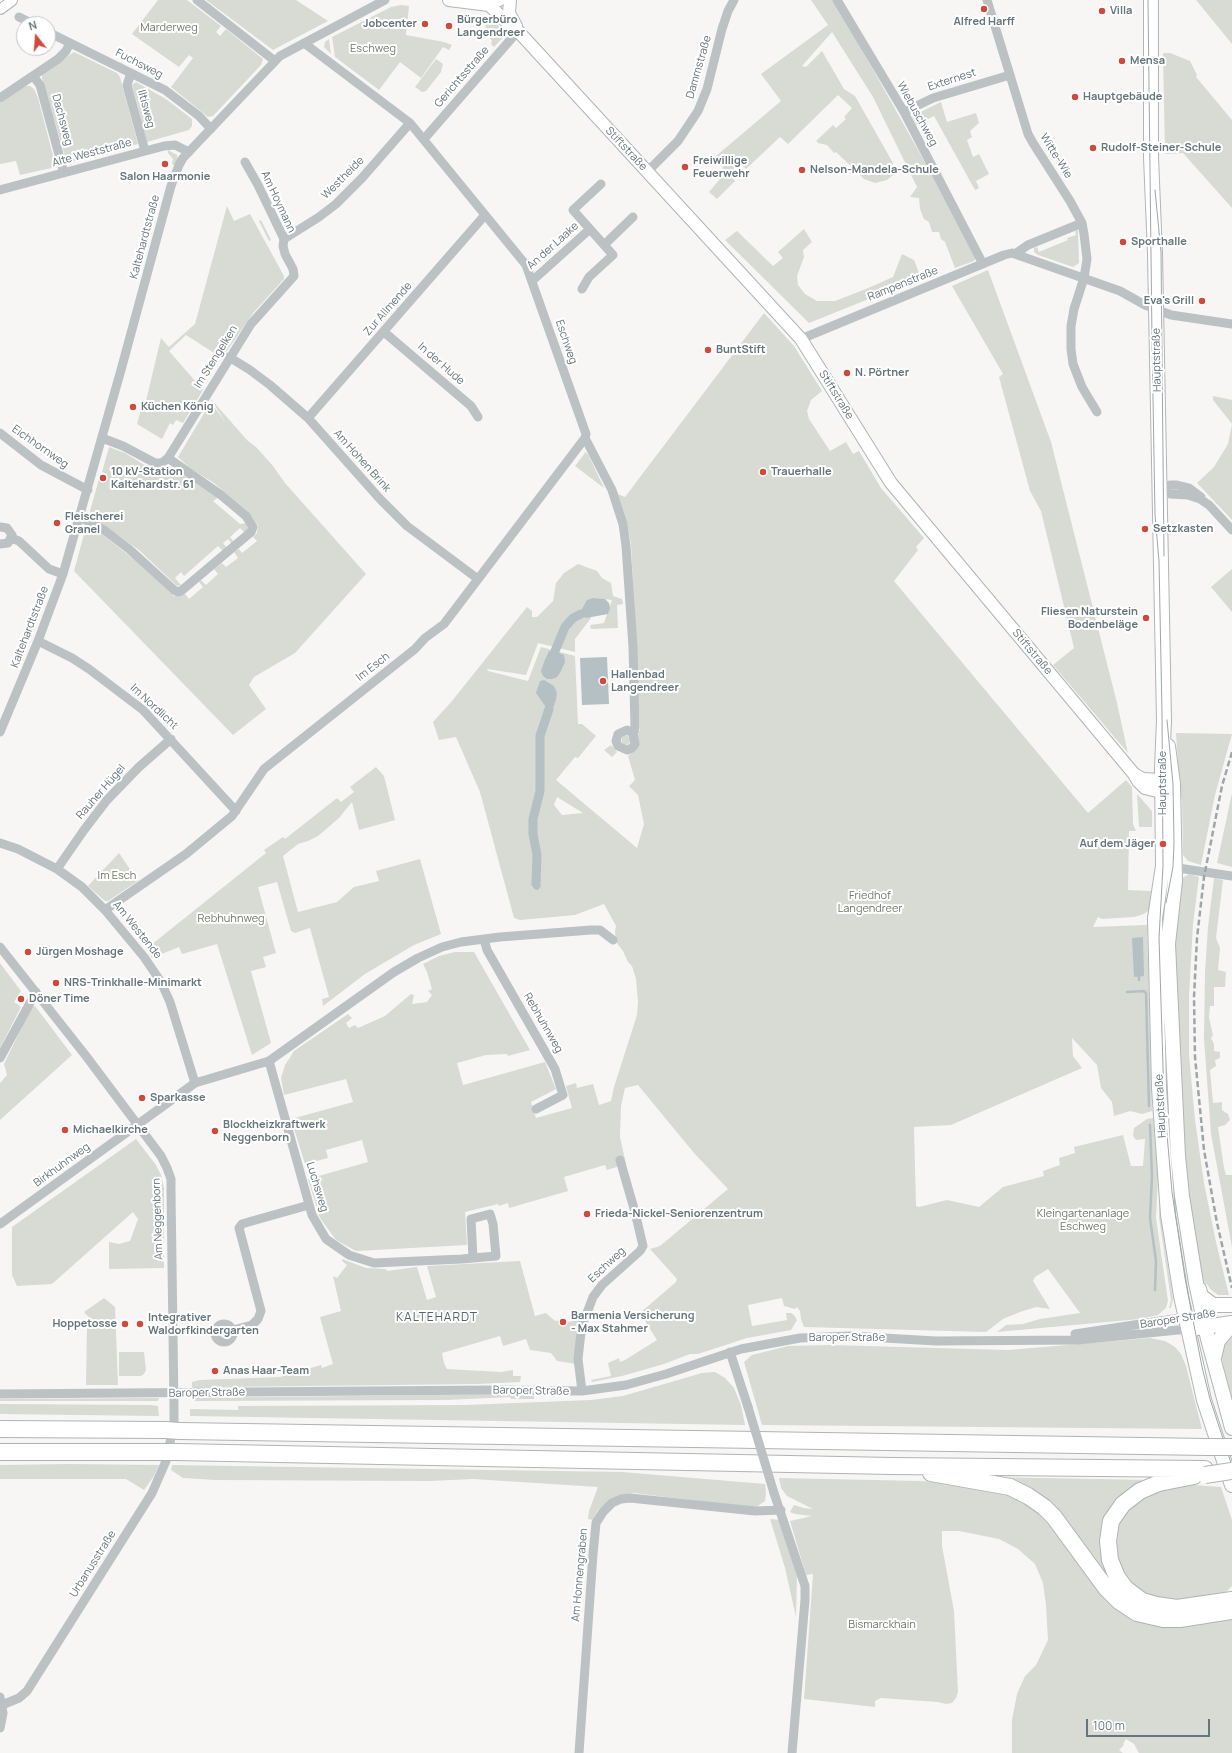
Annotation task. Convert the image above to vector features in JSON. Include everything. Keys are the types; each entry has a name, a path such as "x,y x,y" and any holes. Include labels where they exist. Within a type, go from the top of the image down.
{"highway":[{"path":"0,1429 164,1430 1232,1447"},
{"path":"0,1452 168,1452 1205,1472 1232,1470"},
{"path":"892,1466 1010,1488 1028,1496 1054,1516 1106,1588 1119,1601 1137,1613 1163,1619 1180,1619 1232,1611"},
{"path":"1205,1472 1159,1483 1140,1491 1123,1504 1111,1521 1108,1542 1110,1560 1117,1577 1125,1588 1142,1600 1156,1605 1177,1608 1232,1600"}],"main road":[{"name":"Hauptstraße","path":"1150,0 1164,720 1171,760 1166,785 1169,867 1155,918 1159,1088 1168,1214 1181,1296 1204,1400 1232,1485"},
{"name":"Hauptstraße","path":"1169,867 1175,881 1168,944 1174,1099 1182,1196 1196,1283 1218,1321"},
{"name":"Baroper Straße","path":"1218,1321 1232,1306"},
{"name":"Baroper Straße","path":"1187,1323 1218,1321 1232,1310"},
{"path":"1218,1321 1214,1362 1232,1428"}],"street":[{"path":"0,8 11,0"},
{"path":"197,0 275,61"},
{"name":"Kaltehardtstraße","path":"0,732 38,641 63,574 88,490 171,186 183,158 280,56 385,0"},
{"path":"449,0 494,2"},
{"name":"Stiftstraße","path":"510,0 510,13 518,31"},
{"name":"Dammstraße","path":"647,172 678,141 698,111 707,89 722,29 728,11 734,0"},
{"name":"Wiebuschweg","path":"837,0 904,112 983,264"},
{"name":"Witte-Wie","path":"987,0 1028,134 1082,223 1087,259 1084,278 1074,308 1071,326 1071,349 1075,372 1097,412"},
{"name":"Stiftstraße","path":"494,2 512,27 518,31 801,339 891,484 1134,774 1138,782 1146,788 1166,785"},
{"name":"Gerichtsstraße","path":"424,140 518,31"},
{"name":"Fuchsweg","path":"56,36 131,73 175,98 211,129"},
{"path":"0,98 62,55 70,43"},
{"name":"Eschweg","path":"304,43 410,123 526,265 586,434 585,438 612,490 623,524 626,546 633,647 635,728 633,733 635,737 634,746 630,750 624,750 618,746 616,741 617,736 621,732 627,730 633,733"},
{"name":"Iltisweg","path":"131,73 127,85 145,151"},
{"name":"Externest","path":"904,112 933,98 1010,75"},
{"name":"Dachsweg","path":"33,76 40,86 64,173"},
{"name":"Westheide","path":"284,239 319,217 336,204 362,178 410,123"},
{"name":"Alte Weststraße","path":"0,190 164,146 174,145 189,152"},
{"name":"Am Hoymann","path":"244,162 258,185 284,239 283,246 285,254 293,270 294,276"},
{"name":"An der Laake","path":"601,184 573,210 605,244"},
{"name":"Zur Allmende","path":"308,418 485,215"},
{"path":"582,289 589,277 613,255 605,244 633,218"},
{"name":"Rampenstraße","path":"801,339 1008,254 1015,254 1028,245 1082,223"},
{"name":"An der Laake","path":"532,281 590,229"},
{"path":"1015,254 1120,291 1156,310 1171,315 1232,324"},
{"name":"Im Stengelken","path":"168,458 229,357 258,314 294,276"},
{"name":"In der Hude","path":"384,332 471,406 478,417"},
{"name":"Am Hohen Brink","path":"229,357 270,385 308,418 380,499 407,526 478,579"},
{"name":"Eichhornweg","path":"0,433 41,465 88,490"},
{"path":"80,516 104,530 129,549 178,592 251,532 254,527 246,516 221,495 168,458 162,463 155,463 118,443 102,438"},
{"name":"Im Esch","path":"105,910 186,854 232,816 264,769 415,649 425,638 444,624 585,438"},
{"path":"1160,489 1170,494 1188,495 1205,502 1232,530"},
{"path":"0,527 4,527 9,530 11,538 8,543 0,544"},
{"path":"11,538 19,541 49,569 63,574"},
{"name":"Im Nordlicht","path":"38,641 72,658 107,682 143,710 236,811"},
{"name":"Rauher Hügel","path":"57,869 88,824 108,800 139,767 171,739"},
{"name":"Am Westende","path":"0,843 18,849 57,869 82,887 105,910 144,957 161,982 170,1002 195,1083"},
{"path":"1169,867 1232,876"},
{"path":"138,1125 195,1083 269,1061 414,960 442,947 484,939 591,930 600,930 613,940"},
{"name":"Rebhuhnweg","path":"484,939 487,950 555,1069 563,1095 536,1109"},
{"name":"Am Neggenborn","path":"0,947 161,1156 170,1180 174,1393"},
{"path":"0,1058 36,992"},
{"name":"Luchsweg","path":"269,1061 309,1205 315,1221 326,1239 343,1252 361,1260 383,1263 473,1258 496,1256 493,1224 490,1214 471,1219 473,1258"},
{"name":"Birkhuhnweg","path":"0,1224 138,1125"},
{"name":"Eschweg","path":"582,1391 578,1359 582,1326 586,1312 597,1291 640,1251 643,1246 641,1233 620,1160"},
{"path":"233,1330 252,1325 258,1319 261,1311 239,1228 242,1224 309,1205"},
{"name":"Baroper Straße","path":"0,1394 493,1390 582,1391 633,1384 730,1352 776,1341 850,1336 991,1341 1054,1339 1077,1334 1187,1323"},
{"path":"730,1352 805,1586 804,1616 792,1753"},
{"name":"Urbanusstraße","path":"0,1728 2,1718 1,1701 19,1698 27,1691 152,1493 161,1474 171,1440 174,1424 174,1393"},
{"name":"Am Honnengraben","path":"579,1753 593,1554 596,1523 602,1512 612,1503 630,1498 755,1511 781,1510"}],"green space":[{"name":"Marderweg","path":"158,0 187,0 221,26 216,32 220,36 226,29 263,59 261,65 213,116 208,117 171,87 193,58 189,55 179,67 132,34"},
{"path":"206,0 296,0 328,21 273,50"},
{"path":"811,0 834,0 931,173 976,258 974,261 955,268 945,242 941,239 939,232 932,232 929,222 924,219 920,209 919,198 910,197 917,187 873,97 832,32 802,66 806,67 822,51 844,89 855,96 893,163 893,175 887,180 875,183 864,179 836,152 834,153 827,145 816,141 833,125 836,128 846,119 844,117 852,108 838,95 788,144 780,137 746,169 740,162 728,174 735,181 717,199 709,192 726,172 722,168 725,165 716,156 781,101 761,74 828,25"},
{"path":"1196,0 1232,0 1232,44"},
{"name":"Eschweg","path":"401,5 409,6 406,35 444,42 452,45 449,50 443,47 421,78 400,62 379,90 335,57 332,37 391,7"},
{"path":"490,19 507,33 494,47 491,44 492,41 489,37 485,37 486,21 489,22"},
{"path":"329,39 331,54 324,47 325,42"},
{"path":"74,52 117,73 120,77 138,144 67,163 42,74"},
{"path":"1163,53 1170,53 1190,61 1197,75 1196,77 1232,120 1232,208 1183,153 1165,154"},
{"path":"436,59 443,64 441,72 426,91 422,92 415,87"},
{"path":"136,82 166,99 192,119 192,126 189,130 147,142 132,85"},
{"path":"25,86 30,86 34,89 38,98 56,167 20,175 16,161 0,164 0,103"},
{"path":"941,102 947,122 976,113 979,123 970,131 972,137 967,140 973,157 979,154 989,174 976,181 979,188 975,190 934,116 916,125 912,116"},
{"path":"168,150 177,155 178,159 175,166 172,164 173,159 168,153"},
{"path":"227,206 234,221 250,214 284,276 284,279 254,312 222,358 186,335 169,351 203,390 183,423 176,420 173,425 170,423 162,439 137,424 142,405 145,405 161,338 169,347 195,324"},
{"path":"261,220 271,240 269,241 259,221"},
{"path":"804,229 812,242 803,250 804,257 797,276 798,285 805,294 817,301 835,301 893,277 902,254 914,260 921,278 809,323 725,240 737,231 773,266 783,258 778,252"},
{"path":"1078,230 1079,263 1073,267 1038,255 1034,252 1034,248 1037,247 1039,252 1068,240 1067,238 1076,235 1075,231"},
{"path":"988,270 1051,442 1117,703 1128,753 1053,665 1074,648 1041,511 1030,491 999,377 1003,374 952,286"},
{"path":"764,313 794,346 822,391 811,400 807,411 809,419 830,451 846,442 853,454 859,451 881,488 924,538 916,547 918,550 894,581 1088,813 1126,780 1132,787 1133,824 1136,831 1129,831 1128,890 1151,891 1149,910 1144,914 1134,917 1102,919 1098,917 1093,927 1147,925 1152,1111 1142,1114 1130,1111 1114,1116 1112,1102 1101,1088 1097,1065 1072,1038 1073,1056 1082,1068 951,1125 914,1127 916,1206 919,1207 947,1200 979,1207 1003,1187 1044,1176 1043,1171 1060,1165 1059,1158 1075,1153 1074,1147 1123,1135 1131,1166 1143,1166 1145,1139 1136,1140 1133,1136 1134,1128 1147,1119 1153,1118 1158,1177 1156,1218 1168,1301 1166,1308 1158,1315 1140,1319 997,1332 1006,1325 1023,1324 1040,1319 1080,1313 1048,1269 1035,1277 1033,1281 1050,1309 1036,1307 1020,1312 1003,1319 986,1332 804,1327 800,1311 797,1307 795,1309 784,1306 782,1298 748,1305 752,1326 787,1320 786,1313 791,1313 797,1320 791,1330 747,1338 698,1354 690,1354 664,1364 622,1376 592,1382 591,1380 611,1376 608,1363 619,1358 620,1362 625,1360 657,1340 640,1313 676,1282 677,1279 650,1249 660,1246 728,1189 694,1153 638,1085 625,1088 621,1106 620,1137 626,1164 607,1170 605,1165 564,1177 568,1191 509,1208 508,1203 465,1212 467,1245 356,1251 336,1240 320,1218 308,1179 368,1162 362,1140 326,1150 328,1158 305,1164 291,1119 353,1102 346,1079 284,1095 281,1078 285,1065 294,1051 348,1014 352,1018 346,1023 349,1028 355,1025 358,1028 385,1016 411,994 414,995 412,1004 427,1002 432,995 428,991 432,989 423,964 439,956 455,952 474,952 530,1050 508,1056 507,1054 486,1055 457,1063 463,1085 545,1062 556,1089 531,1102 536,1118 572,1108 566,1086 576,1083 577,1088 593,1084 599,1105 611,1101 637,1015 638,1002 636,979 632,966 616,942 616,926 604,904 575,915 520,920 514,918 480,792 456,737 439,740 433,722 452,701 527,607 532,611 532,617 537,617 553,601 556,583 564,573 578,564 597,571 602,578 611,583 613,596 622,599 623,604 617,605 618,628 591,629 590,625 604,623 612,600 593,598 591,618 575,639 575,652 538,643 526,675 487,669 488,671 528,681 541,647 575,656 578,724 582,724 596,736 578,758 575,757 556,780 637,848 644,824 638,795 629,786 635,780 628,756 638,747 636,733 638,730 640,731 631,544 627,522 618,494 625,497","holes":["557,797 583,813 562,815 554,805"]},
{"path":"1213,396 1232,400 1232,424 1213,400"},
{"path":"210,398 247,440 256,447 273,466 285,483 366,574 295,653 254,677 249,685 266,709 233,735 74,571 86,527 88,527 103,535 136,561 174,596 185,594 189,599 203,587 199,582 201,580 206,585 218,574 214,569 222,563 226,567 238,558 234,552 239,549 242,553 257,541 253,537 257,533 258,525 247,511 214,483 190,468 178,457 209,405 215,408 226,423"},
{"path":"1232,424 1232,520 1197,483 1214,467 1228,444"},
{"path":"109,447 125,453 159,474 178,470 219,497 213,501 240,524 247,523 248,529 245,533 240,528 230,537 234,542 232,544 228,539 223,543 227,548 223,551 218,546 184,576 181,572 175,578 181,585 176,585 139,550 91,516 90,511 99,479 104,481 107,474 102,472"},
{"path":"583,451 588,454 604,488 575,466 585,453"},
{"path":"1232,569 1232,612 1211,587"},
{"path":"1176,733 1232,734 1215,795 1201,865 1188,861 1183,855 1182,800 1180,796"},
{"path":"626,735 631,740 626,745 621,740"},
{"path":"611,745 617,752 612,757 604,750"},
{"path":"376,767 384,776 395,820 359,830 352,802 339,818 318,836 298,844 283,856 298,912 337,902 354,887 379,881 376,871 420,859 441,934 414,945 365,974 323,1006 322,999 329,997 310,928 295,933 291,931 277,882 258,887 276,953 263,957 266,967 251,971 271,1043 252,1055 217,944 182,954 179,947 152,958 146,949 266,853 264,850 283,837 285,839 337,798 341,802 354,792 350,787"},
{"path":"1232,793 1232,867 1217,863"},
{"path":"1137,794 1152,811 1152,827 1139,827"},
{"name":"Im Esch","path":"119,853 138,881 108,901 105,901 88,886"},
{"path":"1189,874 1199,877 1193,924 1189,996 1189,1055 1195,1120 1204,1183 1229,1295 1218,1295 1210,1289 1207,1284 1205,1284 1197,1261 1187,1201 1173,946 1181,879"},
{"path":"1214,878 1223,880 1216,938 1220,948 1218,970 1226,972 1225,987 1214,987 1214,1006 1210,1006 1209,1018 1213,1035 1211,1038 1214,1044 1214,1051 1220,1052 1220,1058 1215,1060 1216,1066 1210,1070 1213,1103 1222,1102 1222,1110 1228,1114 1230,1120 1225,1125 1218,1127 1226,1175 1232,1175 1232,1247 1211,1134 1204,1039 1205,972 1208,927"},
{"path":"0,963 21,991 14,1002 21,1007 0,1048"},
{"path":"35,1006 72,1055 0,1120 0,1083 7,1075 4,1064 31,1008"},
{"path":"136,1139 156,1165 161,1175 164,1188 164,1268 109,1269 109,1242 119,1244 130,1241 138,1219 133,1212 52,1284 17,1286 12,1275 12,1227"},
{"path":"1161,1172 1163,1177 1161,1220 1173,1299 1171,1308 1169,1308 1171,1300 1159,1217"},
{"path":"342,1259 366,1268 386,1269 387,1271 417,1267 427,1300 436,1297 427,1266 520,1261 535,1316 546,1313 555,1321 565,1319 569,1322 579,1319 582,1321 576,1364 557,1361 551,1353 530,1350 526,1339 503,1346 500,1336 442,1353 444,1363 447,1369 501,1372 513,1370 513,1376 521,1376 520,1382 478,1384 219,1387 215,1389 192,1389 192,1382 200,1380 280,1377 321,1365 322,1368 333,1364 320,1317 341,1311 333,1276 337,1278 347,1265 342,1261"},
{"path":"104,1298 115,1307 118,1385 86,1385 87,1327 92,1321 84,1312"},
{"path":"1232,1336 1232,1401 1221,1355 1224,1343"},
{"path":"1150,1338 1165,1341 1175,1347 1181,1354 1186,1366 1202,1429 762,1425 744,1362 752,1355 788,1346 831,1345 1008,1350"},
{"path":"119,1352 144,1352 146,1370 144,1374 141,1376 119,1376"},
{"path":"715,1372 725,1378 734,1388 741,1405 745,1425 190,1416 190,1409 238,1410 238,1406 465,1405 591,1400 623,1396 702,1373"},
{"path":"511,1394 534,1396 534,1399 511,1399 510,1397 447,1400 192,1401 192,1398"},
{"path":"159,1398 158,1401 0,1401 0,1399"},
{"path":"0,1404 151,1405 158,1406 159,1416 0,1414"},
{"path":"0,1465 159,1465 154,1476 144,1490 126,1479 0,1479"},
{"path":"172,1465 622,1472 765,1484 766,1493 765,1501 755,1508 634,1493 621,1495 612,1499 598,1510 593,1520 588,1519 589,1511 598,1487 473,1479 429,1481 215,1480 183,1478 171,1470"},
{"path":"985,1477 1155,1480 1106,1530 1124,1601 1070,1530"},
{"name":"Bismarckhain","path":"779,1478 920,1481 964,1484 1007,1493 1026,1502 1043,1515 1091,1580 1182,1626 1202,1624 1232,1617 1232,1753 1139,1753 1134,1744 1126,1739 1123,1744 1124,1745 1119,1750 1123,1753 1012,1753 1012,1720 1017,1694 1025,1676 1036,1665 1048,1640 1043,1583 1035,1564 1018,1549 999,1539 959,1531 942,1531 942,1546 954,1611 958,1692 952,1703 946,1704 938,1702 881,1698 875,1701 875,1707 804,1699 813,1574 806,1575 790,1521 812,1516 790,1512 794,1505 813,1509 787,1496 781,1488"},
{"path":"1194,1485 1221,1487 1232,1520 1232,1586 1226,1592 1209,1598 1171,1601 1142,1594 1130,1583 1121,1571 1115,1546 1116,1534 1121,1519 1128,1509 1151,1492 1174,1487"},
{"path":"770,1519 780,1520 797,1576 796,1617 785,1568"}],"shaded area":[{"path":"593,598 605,599 609,603 610,608 608,614 586,618 581,614 587,600"},
{"path":"549,651 555,651 564,655 565,662 557,677 552,679 547,679 543,676 541,671"},
{"path":"607,657 609,704 582,705 580,658"},
{"path":"544,680 554,686 557,693 552,711 548,710 536,693 540,681"},
{"path":"535,877 541,886 538,890 534,889 533,883"},
{"path":"1143,937 1144,976 1134,977 1132,938"}],"waterway":[{"path":"555,651 565,627 573,618 581,614"},
{"path":"536,884 537,855 533,834 533,819 540,791 540,736 549,709"},
{"path":"1139,974 1139,980"},
{"path":"1127,992 1144,991 1146,993 1149,1106"},
{"path":"1150,1125 1152,1176 1150,1218 1156,1261 1155,1290"}],"tram line":[{"path":"0,3 4,0"},
{"path":"1148,0 1155,515 1159,561 1162,714 1163,866 1159,938 1164,1099 1172,1192 1185,1278 1202,1367 1210,1399 1232,1466"},
{"path":"1155,190 1161,252 1164,556"},
{"path":"1166,903 1173,867 1174,843 1173,784 1167,720"}],"railway":[{"path":"1232,752 1222,786 1204,877 1197,938 1194,997 1195,1057 1204,1150 1217,1223 1232,1288"}],"place":[{"name":"Alfred Harff","path":"984,9"},
{"name":"Villa","path":"1102,11"},
{"name":"Jobcenter","path":"425,24"},
{"name":"Bürgerbüro Langendreer","path":"449,26"},
{"name":"Mensa","path":"1122,61"},
{"name":"Hauptgebäude","path":"1075,97"},
{"name":"Rudolf-Steiner-Schule","path":"1093,148"},
{"name":"Salon Haarmonie","path":"165,164"},
{"name":"Freiwillige Feuerwehr","path":"685,167"},
{"name":"Nelson-Mandela-Schule","path":"802,170"},
{"name":"Sporthalle","path":"1123,242"},
{"name":"Eva's Grill","path":"1202,301"},
{"name":"BuntStift","path":"708,350"},
{"name":"N. Pörtner","path":"847,373"},
{"name":"Küchen König","path":"133,407"},
{"name":"Trauerhalle","path":"763,472"},
{"name":"10 kV-Station Kaltehardstr. 61","path":"103,478"},
{"name":"Fleischerei Granel","path":"57,523"},
{"name":"Setzkasten","path":"1145,529"},
{"name":"Fliesen Naturstein Bodenbeläge","path":"1146,618"},
{"name":"Hallenbad Langendreer","path":"603,681"},
{"name":"Auf dem Jäger","path":"1163,844"},
{"name":"Jürgen Moshage","path":"28,952"},
{"name":"NRS-Trinkhalle-Minimarkt","path":"56,983"},
{"name":"Döner Time","path":"21,999"},
{"name":"Sparkasse","path":"142,1098"},
{"name":"Michaelkirche","path":"65,1130"},
{"name":"Blockheizkraftwerk Neggenborn","path":"215,1131"},
{"name":"Frieda-Nickel-Seniorenzentrum","path":"587,1214"},
{"name":"Barmenia Versicherung - Max Stahmer","path":"563,1322"},
{"name":"Hoppetosse","path":"125,1324"},
{"name":"Integrativer Waldorfkindergarten","path":"140,1324"},
{"name":"Anas Haar-Team","path":"215,1371"}],"district":[{"name":"KALTEHARDT","path":"437,1318"}],"park label":[{"name":"Friedhof Langendreer","path":"870,902"},
{"name":"Kleingartenanlage Eschweg","path":"1083,1220"}]}
